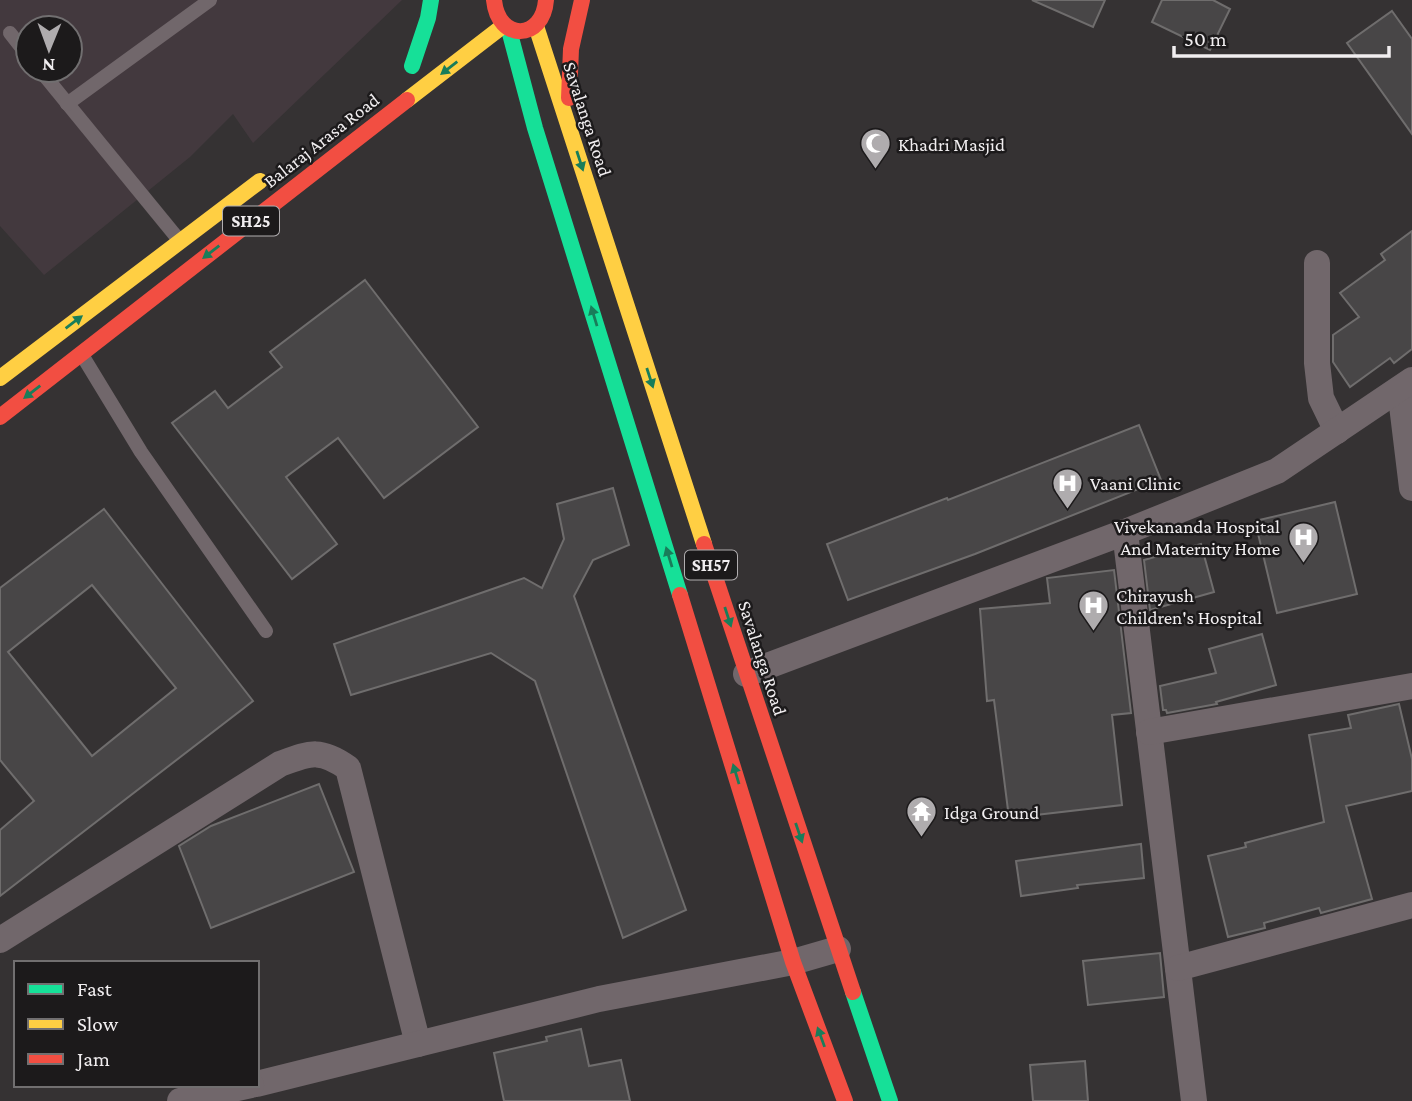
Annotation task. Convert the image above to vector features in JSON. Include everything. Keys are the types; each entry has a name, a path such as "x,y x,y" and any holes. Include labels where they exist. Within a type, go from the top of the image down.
{"main road":[{"path":"431,0 428,18 406,70 432,50"},
{"path":"570,130 568,71 573,33 582,0"},
{"path":"506,28 523,32 536,26 542,20 548,1"},
{"name":"SH57","path":"490,5 497,20 506,28 534,128 793,961 845,1101"},
{"name":"Savalanga Road","path":"536,26 746,674 890,1101"},
{"name":"Balaraj Arasa Road","path":"0,417 506,28"},
{"name":"Balaraj Arasa Road","path":"0,378 268,174"}],"street":[{"path":"1317,263 1317,363 1321,398 1337,431"},
{"path":"746,674 1125,532 1277,471 1406,385"},
{"path":"1406,385 1412,488"},
{"path":"1125,532 1194,1101"},
{"path":"1149,732 1412,686"},
{"path":"0,940 280,764 307,754 331,756 348,768 418,1044"},
{"path":"1178,968 1412,905"},
{"path":"259,1084 599,999 838,950"},
{"path":"180,1101 242,1087"}],"lane":[{"path":"67,104 210,0"},
{"path":"10,33 14,38"},
{"path":"51,84 180,241"},
{"path":"81,354 141,452 266,631"}],"shaded area":[{"path":"0,0 402,0 253,143 233,114 190,157 44,275 0,226"}],"building":[{"path":"1032,0 1105,0 1093,27"},
{"path":"1162,0 1213,0 1230,9 1210,50 1152,22"},
{"path":"1392,11 1412,39 1412,134 1347,43"},
{"path":"1412,231 1412,349 1394,363 1390,358 1350,387 1333,362 1333,335 1359,317 1340,293 1385,260 1381,254"},
{"path":"365,280 478,427 384,498 338,438 286,477 337,544 292,579 172,423 215,391 228,408 282,367 270,352"},
{"path":"1139,425 1161,480 975,554 848,600 827,544"},
{"path":"613,488 629,545 593,560 574,596 686,910 623,938 535,681 491,653 351,695 334,644 524,578 542,588 564,539 557,504"},
{"path":"1335,502 1357,594 1277,613 1255,521"},
{"path":"104,509 253,701 0,896 0,830 34,801 0,760 0,588","holes":["92,585 176,688 92,756 8,652"]},
{"path":"1201,544 1214,592 1150,610 1144,560"},
{"path":"1114,570 1131,713 1112,715 1122,805 1009,818 994,700 987,701 980,609 1050,603 1047,578"},
{"path":"1262,634 1276,685 1216,702 1217,704 1167,713 1163,710 1160,686 1216,673 1209,649"},
{"path":"1399,704 1412,759 1412,791 1346,806 1372,899 1321,913 1319,908 1264,923 1265,928 1228,937 1208,856 1324,822 1309,735 1351,728 1348,715"},
{"path":"319,784 354,872 211,928 179,846 211,826"},
{"path":"1141,844 1144,878 1077,885 1078,888 1021,896 1016,861"},
{"path":"1160,953 1164,997 1088,1005 1083,961"},
{"path":"581,1029 589,1066 621,1060 630,1101 504,1101 494,1053 547,1041 546,1037"},
{"path":"1085,1061 1088,1101 1033,1101 1030,1065"}],"traffic: fast":[{"path":"412,66 431,0"},
{"path":"509,30 535,128 680,595"},
{"path":"853,992 890,1101"}],"traffic: slow":[{"path":"407,100 503,26"},
{"path":"536,26 704,544"},
{"path":"0,378 260,181"}],"traffic: jam":[{"path":"494,0 497,14 503,23 520,31 537,23 546,0"},
{"path":"569,98 571,49 582,0"},
{"path":"0,417 407,100"},
{"path":"704,544 853,992"},
{"path":"680,595 793,962 845,1101"}],"place":[{"name":"Khadri Masjid","path":"875,171"},
{"name":"Vaani Clinic","path":"1067,510"},
{"name":"Vivekananda Hospital And Maternity Home","path":"1303,564"},
{"name":"Chirayush Children's Hospital","path":"1093,633"},
{"name":"Idga Ground","path":"921,839"}]}
